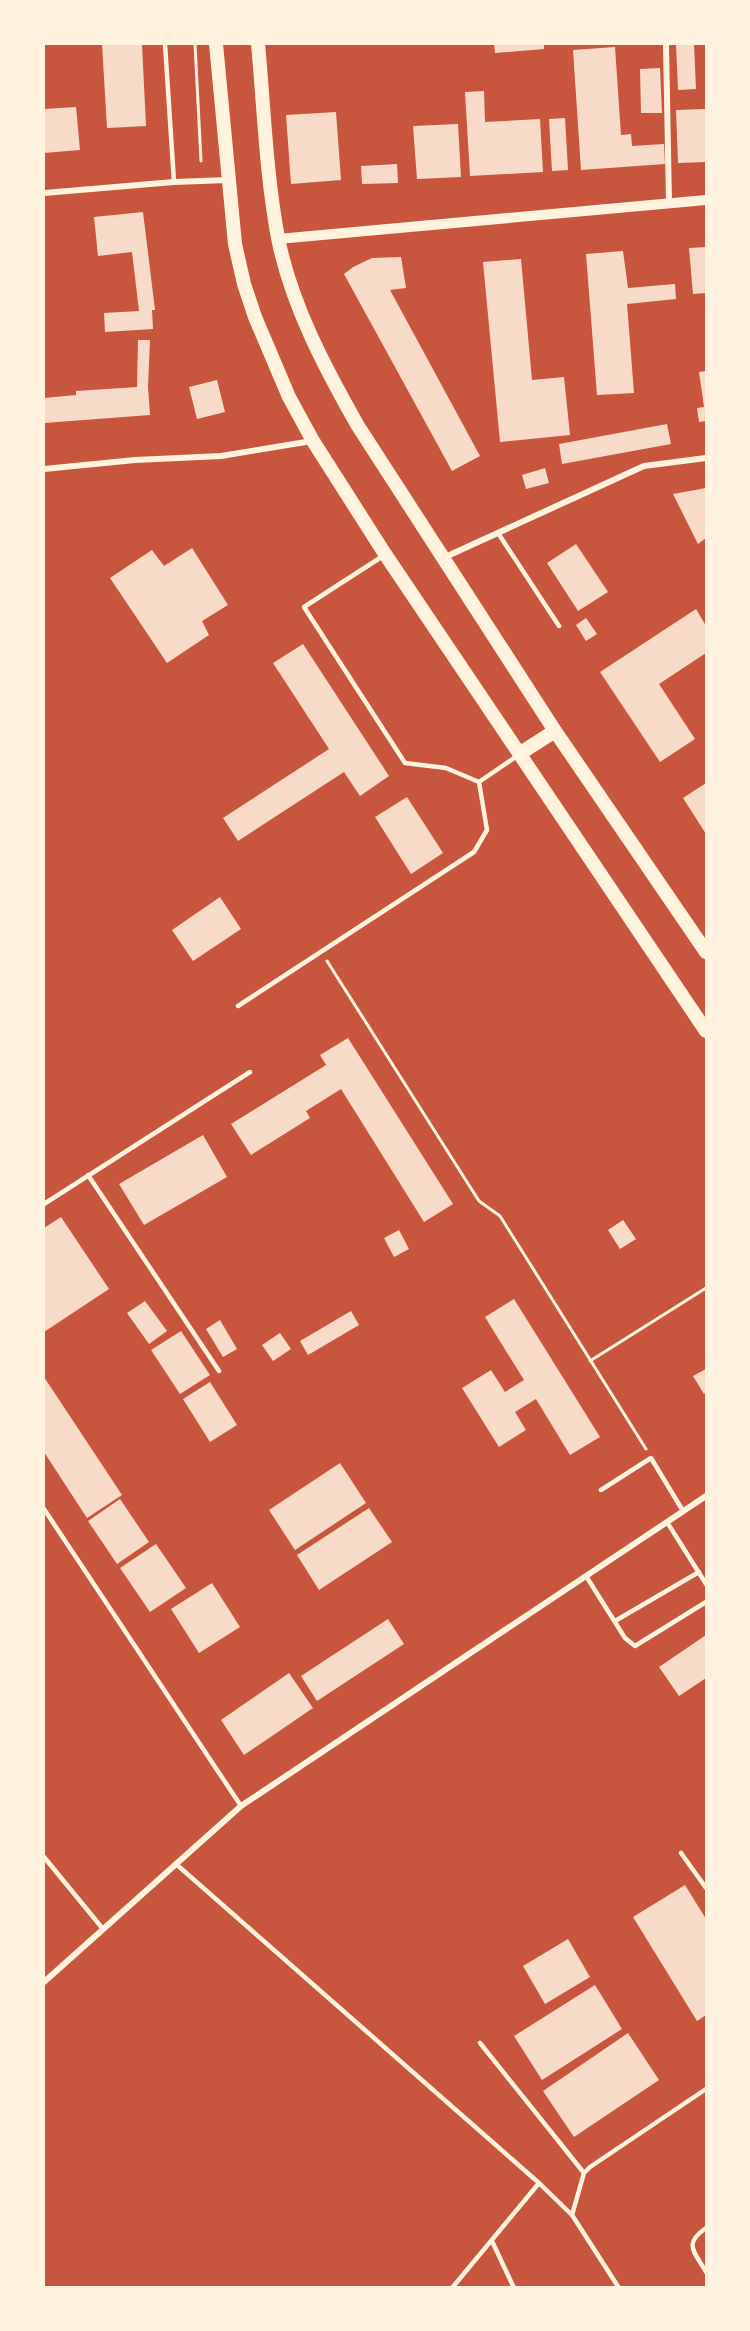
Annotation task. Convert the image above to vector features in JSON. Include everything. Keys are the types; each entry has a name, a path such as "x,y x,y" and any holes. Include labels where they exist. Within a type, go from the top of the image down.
{"main road":[{"path":"216,44 235,244 251,306 289,397 313,441 386,554 706,1031"},
{"path":"258,44 267,155 278,239 309,332 340,396 555,731 706,952"},
{"path":"519,754 555,731"}],"street":[{"path":"666,44 669,203"},
{"path":"44,193 174,182 228,180"},
{"path":"278,239 706,200"},
{"path":"44,469 135,460 221,456 313,441"},
{"path":"443,558 644,466 706,458"},
{"path":"44,1982 241,1806 706,1496"}],"lane":[{"path":"165,44 174,182"},
{"path":"498,533 559,626"},
{"path":"386,554 304,607 405,763 446,768 479,782"},
{"path":"479,782 519,754"},
{"path":"238,1006 474,852 487,830 479,782"},
{"path":"44,1204 250,1072"},
{"path":"88,1175 219,1371"},
{"path":"602,1490 651,1458 683,1511"},
{"path":"44,1509 241,1806"},
{"path":"667,1522 706,1584"},
{"path":"615,1621 699,1572"},
{"path":"586,1576 625,1638 635,1646 706,1602"},
{"path":"681,1853 706,1888"},
{"path":"44,1857 103,1929"},
{"path":"176,1864 539,2183 572,2215 619,2288"},
{"path":"480,2043 584,2173"},
{"path":"572,2215 584,2173 590,2167 706,2089"},
{"path":"452,2288 539,2183"},
{"path":"706,2228 695,2236 692,2242 694,2252 706,2272"},
{"path":"492,2241 514,2288"}],"path":[{"path":"195,44 201,162"},
{"path":"321,952 478,1200 500,1216 651,1458"},
{"path":"590,1361 706,1288"}],"building":[{"path":"102,44 142,44 146,126 107,128"},
{"path":"494,44 544,44 544,49 495,53"},
{"path":"676,44 694,44 696,89 678,90"},
{"path":"615,47 621,135 631,134 632,146 664,144 665,164 581,170 573,50"},
{"path":"660,68 662,113 641,113 640,69"},
{"path":"484,91 485,122 540,119 543,172 470,176 465,92"},
{"path":"76,107 80,150 44,153 44,109"},
{"path":"706,109 706,162 678,163 676,110"},
{"path":"336,112 341,180 291,184 286,115"},
{"path":"565,118 568,170 552,171 549,119"},
{"path":"458,124 461,177 417,179 413,126"},
{"path":"397,164 398,183 362,184 361,166"},
{"path":"143,212 155,310 152,310 153,329 105,332 104,313 139,311 132,252 98,256 94,217"},
{"path":"706,247 706,293 693,294 689,248"},
{"path":"623,251 628,288 675,284 676,299 627,304 634,393 597,395 586,254"},
{"path":"401,257 406,288 390,290 480,456 452,471 344,274 372,258"},
{"path":"521,259 532,380 564,377 570,435 500,442 483,262"},
{"path":"138,340 150,340 148,387 150,415 44,423 44,398 76,395 76,391 137,387"},
{"path":"706,371 706,421 699,422 697,408 704,407 699,372"},
{"path":"217,380 225,412 197,419 189,387"},
{"path":"667,424 671,444 562,464 559,444"},
{"path":"545,468 549,483 526,489 522,475"},
{"path":"706,488 706,538 698,544 673,494"},
{"path":"576,544 608,592 578,611 547,563"},
{"path":"192,548 228,605 202,621 209,635 167,663 110,578 152,550 164,566"},
{"path":"696,609 706,626 706,653 659,684 695,739 660,762 600,672"},
{"path":"586,618 597,634 586,641 576,625"},
{"path":"303,644 389,776 360,796 344,772 238,841 223,818 329,749 273,663"},
{"path":"706,783 706,834 683,798"},
{"path":"407,797 443,853 411,874 375,817"},
{"path":"220,897 241,929 193,961 172,930"},
{"path":"348,1038 453,1204 424,1222 341,1089 306,1111 310,1118 251,1155 231,1124 326,1065 320,1055"},
{"path":"203,1135 227,1177 144,1225 119,1184"},
{"path":"61,1217 109,1289 44,1332 44,1228"},
{"path":"623,1220 636,1239 620,1249 608,1230"},
{"path":"399,1230 409,1249 394,1257 384,1238"},
{"path":"514,1299 600,1437 570,1455 536,1399 515,1412 526,1430 499,1447 462,1388 491,1370 505,1392 524,1380 485,1317"},
{"path":"145,1301 167,1331 149,1344 127,1313"},
{"path":"351,1311 359,1325 308,1355 300,1341"},
{"path":"220,1320 237,1349 223,1357 206,1329"},
{"path":"181,1331 210,1375 180,1394 151,1350"},
{"path":"280,1333 291,1349 273,1361 262,1345"},
{"path":"706,1369 706,1392 704,1394 693,1376"},
{"path":"44,1377 122,1495 87,1518 44,1452"},
{"path":"210,1382 237,1425 210,1442 183,1399"},
{"path":"340,1463 366,1503 295,1550 269,1510"},
{"path":"120,1499 149,1542 117,1564 88,1521"},
{"path":"369,1508 392,1542 319,1590 297,1555"},
{"path":"156,1544 186,1588 150,1612 120,1568"},
{"path":"212,1583 240,1627 199,1653 171,1609"},
{"path":"388,1619 404,1644 317,1701 301,1676"},
{"path":"706,1635 706,1678 679,1696 659,1667"},
{"path":"289,1673 313,1708 244,1755 221,1720"},
{"path":"685,1885 706,1919 706,2015 697,2021 633,1917"},
{"path":"568,1939 590,1977 545,2004 523,1966"},
{"path":"595,1985 622,2029 542,2080 514,2036"},
{"path":"628,2033 659,2080 574,2137 543,2091"}]}
